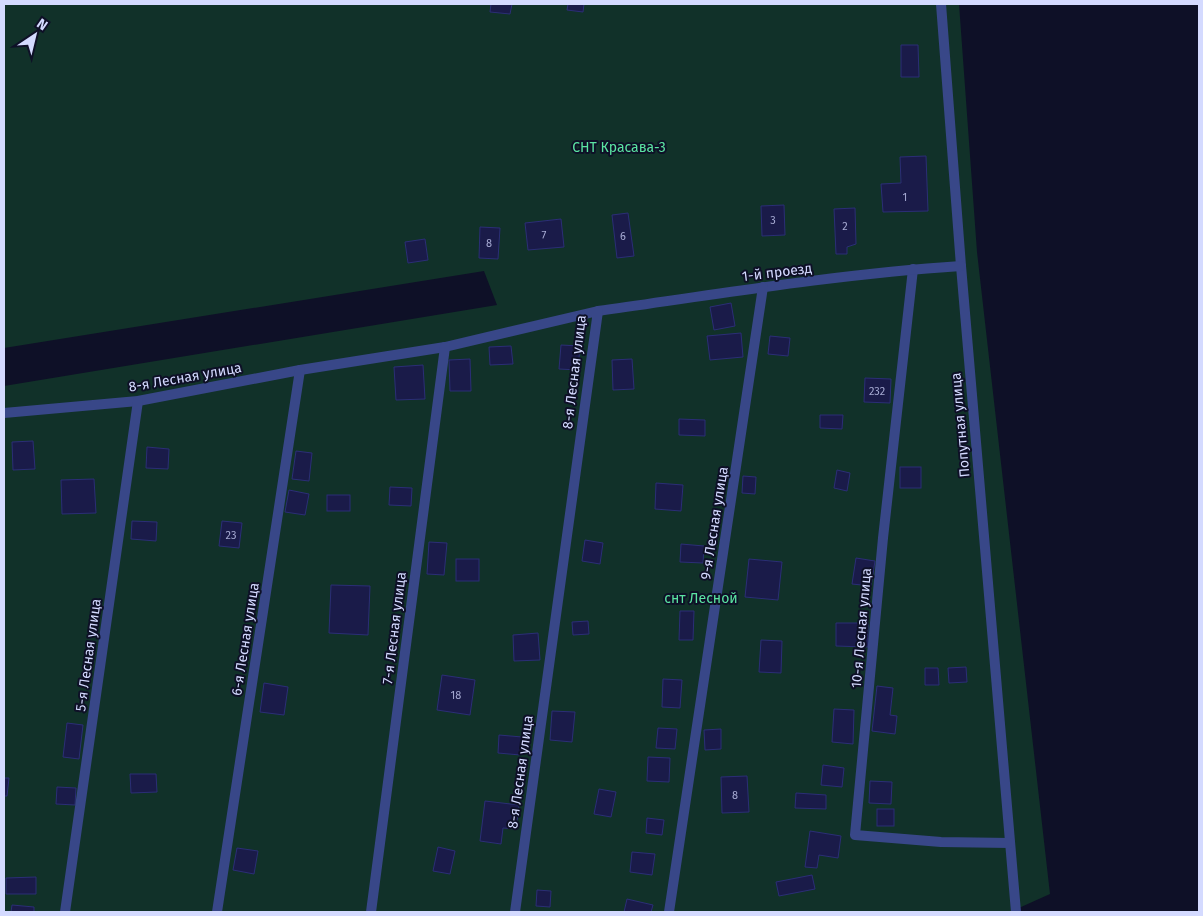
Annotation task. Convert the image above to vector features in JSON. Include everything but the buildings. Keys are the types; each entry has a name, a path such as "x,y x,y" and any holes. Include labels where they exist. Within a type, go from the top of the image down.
{"street":[{"name":"Попутная улица","path":"941,4 961,266 1016,912"},
{"name":"1-й проезд","path":"598,312 764,287 913,269 961,266"},
{"name":"10-я Лесная улица","path":"913,269 883,538 855,835 941,842 1010,844"},
{"name":"9-я Лесная улица","path":"669,912 764,287"},
{"name":"8-я Лесная улица","path":"4,413 138,401 300,370 445,347 598,312 514,912"},
{"name":"7-я Лесная улица","path":"371,912 445,347"},
{"name":"6-я Лесная улица","path":"217,912 300,370"},
{"name":"5-я Лесная улица","path":"65,912 138,401"}],"green space":[{"name":"снт Лесной","path":"4,4 959,4 977,252 1050,894 1010,912 4,912 4,386 497,305 484,271 4,348"}],"park label":[{"name":"СНТ Красава-3","path":"619,147"}]}
